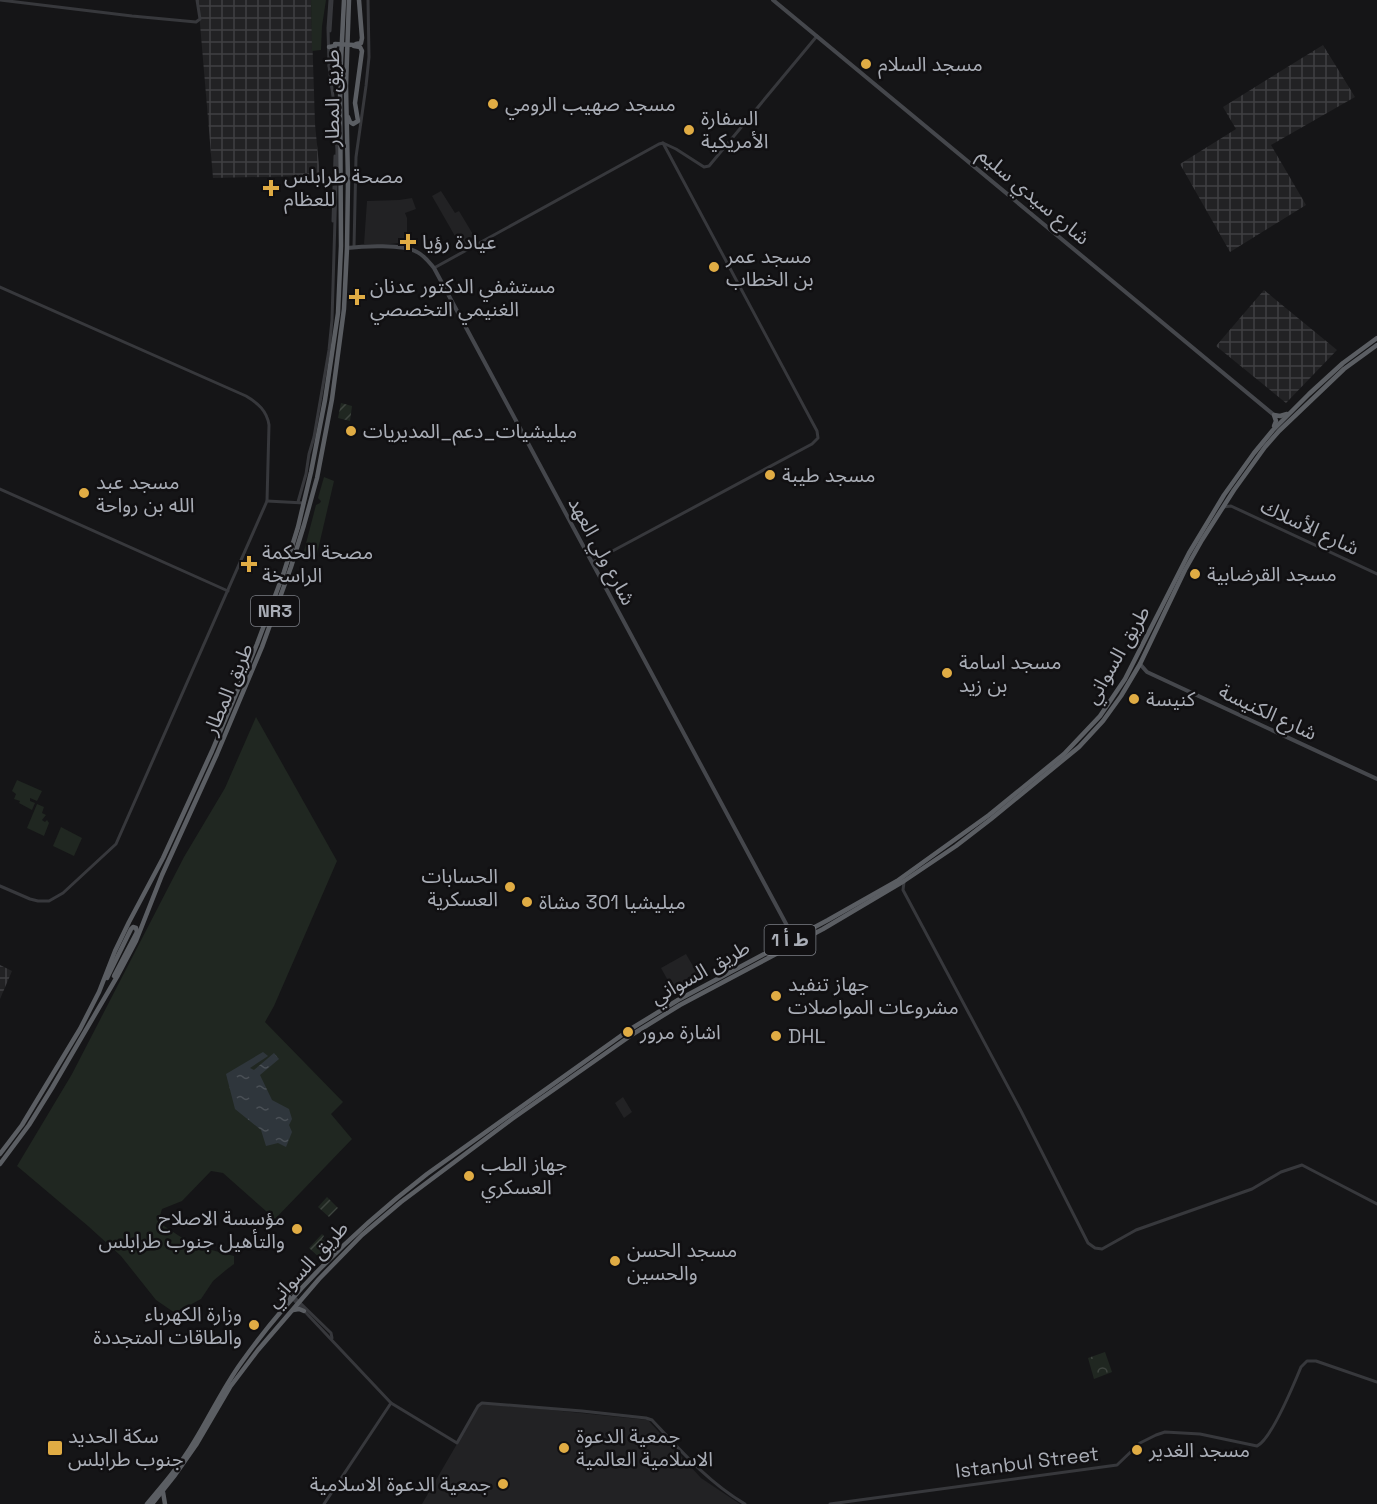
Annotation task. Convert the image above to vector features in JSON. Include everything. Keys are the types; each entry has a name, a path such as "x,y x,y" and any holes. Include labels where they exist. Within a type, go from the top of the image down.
{"highway":[{"name":"طريق المطار","path":"0,1154 22,1125 72,1044 99,992 115,951 163,858 221,730 265,624 290,553 304,503 326,400 338,307 342,189 340,80 344,0"},
{"name":"طريق المطار","path":"0,1164 39,1110 139,936 162,875 262,647 291,567 317,477 332,399 344,309 347,248 346,86 350,0"},
{"path":"331,44 360,44 362,40 359,0"},
{"path":"347,112 350,122 357,123 360,116 355,104 362,51 354,45"},
{"path":"338,307 333,279 338,275 340,264"},
{"name":"طريق السواني","path":"1363,352 1377,338"},
{"name":"طريق السواني","path":"153,1501 194,1443 242,1361 286,1308 362,1234 417,1189 628,1034 688,995 897,881 942,850 1064,754 1104,710 1130,672 1189,553 1224,495 1273,430 1354,358 1377,345"},
{"name":"طريق السواني","path":"628,1034 823,928 904,881 984,825 1072,753 1090,736 1121,696 1140,664 1185,570 1227,500 1272,438 1354,358"},
{"path":"1273,430 1276,422 1274,415 1283,416 1292,411"},
{"path":"84,1023 131,929 136,928 137,932 94,1016"},
{"path":"286,1308 288,1293 304,1291 305,1310 296,1309 289,1314"},
{"name":"طريق السواني","path":"153,1501 163,1491 196,1445 241,1371 289,1314 296,1300"},
{"path":"153,1501 164,1504 163,1491"}],"main road":[{"name":"شارع سيدي سليم","path":"773,0 1274,415"},
{"name":"شارع ولي العهد","path":"347,248 408,249 422,255 434,268 790,932"},
{"name":"شارع الكنيسة","path":"1140,664 1147,672 1377,779"},
{"path":"1134,674 1147,672"},
{"path":"789,941 790,932 800,935"}],"street":[{"path":"0,0 196,22 200,19 197,0"},
{"path":"298,502 306,474 329,350 332,320 334,232 332,208 335,151 334,112 329,79 331,0"},
{"path":"354,247 356,157 369,57 368,0"},
{"path":"663,143 703,166 709,166 817,36"},
{"path":"434,268 663,143"},
{"path":"591,562 812,444 818,438 818,431 663,143"},
{"path":"0,287 246,396 259,405 269,425 267,501 116,844 63,893 49,901 30,899 0,886"},
{"path":"0,489 228,591"},
{"name":"شارع الأسلاك","path":"1227,500 1231,506 1377,574"},
{"path":"267,501 304,503"},
{"name":"شارع الأسلاك","path":"1223,507 1231,506"},
{"path":"904,881 903,890 1022,1111 1089,1243 1095,1248 1102,1249 1136,1230 1252,1189 1281,1173 1302,1166 1377,1204"},
{"path":"893,887 903,890"},
{"path":"296,1300 391,1403 457,1443 478,1406 485,1402 646,1418 652,1420 703,1473 745,1504"},
{"name":"Istanbul Street","path":"830,1504 1117,1465 1140,1443 1165,1432 1200,1434 1257,1446 1263,1443 1301,1367 1309,1360 1377,1382"},
{"path":"324,1504 391,1403"}],"shaded area":[{"path":"198,0 311,0 315,124 321,186 309,176 213,178"},
{"path":"1323,45 1355,97 1271,145 1306,205 1230,252 1180,164 1236,129 1223,107"},
{"path":"441,191 455,213 459,211 474,236 469,239 473,245 463,250 432,196"},
{"path":"412,198 416,209 405,213 407,242 382,245 364,244 367,201"},
{"path":"1264,290 1337,350 1286,403 1216,346"},
{"path":"686,954 701,980 676,995 661,968"},
{"path":"0,965 12,971 0,999"},
{"path":"623,1097 632,1112 624,1118 615,1103"},
{"name":"جمعية الدعوة الاسلامية العالمية","path":"488,1403 648,1420 701,1478 740,1504 422,1504 479,1406"}],"green space":[{"path":"311,0 326,0 321,50 312,51"},
{"path":"341,403 352,406 350,421 338,418"},
{"path":"324,477 334,481 317,554 307,555 304,551 316,505 321,501 318,498"},
{"path":"256,717 337,861 265,1022 343,1102 331,1114 352,1139 275,1219 223,1173 211,1171 182,1201 162,1209 158,1222 193,1245 234,1256 234,1264 213,1281 201,1299 175,1313 156,1300 121,1256 17,1166 72,1074 184,857 225,788"},
{"path":"17,780 42,791 37,801 30,798 30,801 35,803 32,810 14,799 16,794 12,791"},
{"path":"37,804 44,807 42,813 46,815 42,820 45,822 47,820 49,823 44,836 27,828"},
{"path":"61,827 82,838 74,856 53,846"},
{"path":"327,1197 338,1208 329,1217 318,1207"},
{"path":"322,1234 324,1236 322,1239 332,1248 321,1259 309,1248"},
{"path":"1105,1352 1112,1372 1094,1379 1088,1358"}],"water":[{"path":"263,1052 268,1056 250,1068 254,1070 274,1053 279,1059 260,1075 272,1100 289,1109 292,1119 289,1125 292,1132 286,1147 278,1143 266,1146 261,1130 235,1109 226,1074"}],"place":[{"name":"مسجد السلام","path":"866,64"},
{"name":"مسجد صهيب الرومي","path":"493,104"},
{"name":"السفارة الأمريكية","path":"689,130"},
{"name":"مصحة طرابلس للعظام","path":"271,188"},
{"name":"عيادة رؤيا","path":"408,242"},
{"name":"مسجد عمر بن الخطاب","path":"714,267"},
{"name":"مستشفي الدكتور عدنان الغنيمي التخصصي","path":"357,297"},
{"name":"ميليشيات_دعم_المديريات","path":"351,431"},
{"name":"مسجد طيبة","path":"770,475"},
{"name":"مسجد عبد الله بن رواحة","path":"84,493"},
{"name":"مصحة الحكمة الراسخة","path":"249,564"},
{"name":"مسجد القرضابية","path":"1195,574"},
{"name":"مسجد اسامة بن زيد","path":"947,673"},
{"name":"كنيسة","path":"1134,699"},
{"name":"الحسابات العسكرية","path":"510,887"},
{"name":"ميليشيا 301 مشاة","path":"527,902"},
{"name":"جهاز تنفيد مشروعات المواصلات","path":"776,996"},
{"name":"اشارة مرور","path":"628,1032"},
{"name":"DHL","path":"776,1036"},
{"name":"جهاز الطب العسكري","path":"469,1176"},
{"name":"مؤسسة الاصلاح والتأهيل جنوب طرابلس","path":"297,1229"},
{"name":"مسجد الحسن والحسين","path":"615,1261"},
{"name":"وزارة الكهرباء والطاقات المتجددة","path":"254,1325"},
{"name":"سكة الحديد جنوب طرابلس","path":"55,1448"},
{"name":"جمعية الدعوة الاسلامية العالمية","path":"564,1448"},
{"name":"مسجد الغدير","path":"1137,1450"},
{"name":"جمعية الدعوة الاسلامية","path":"503,1484"}]}
